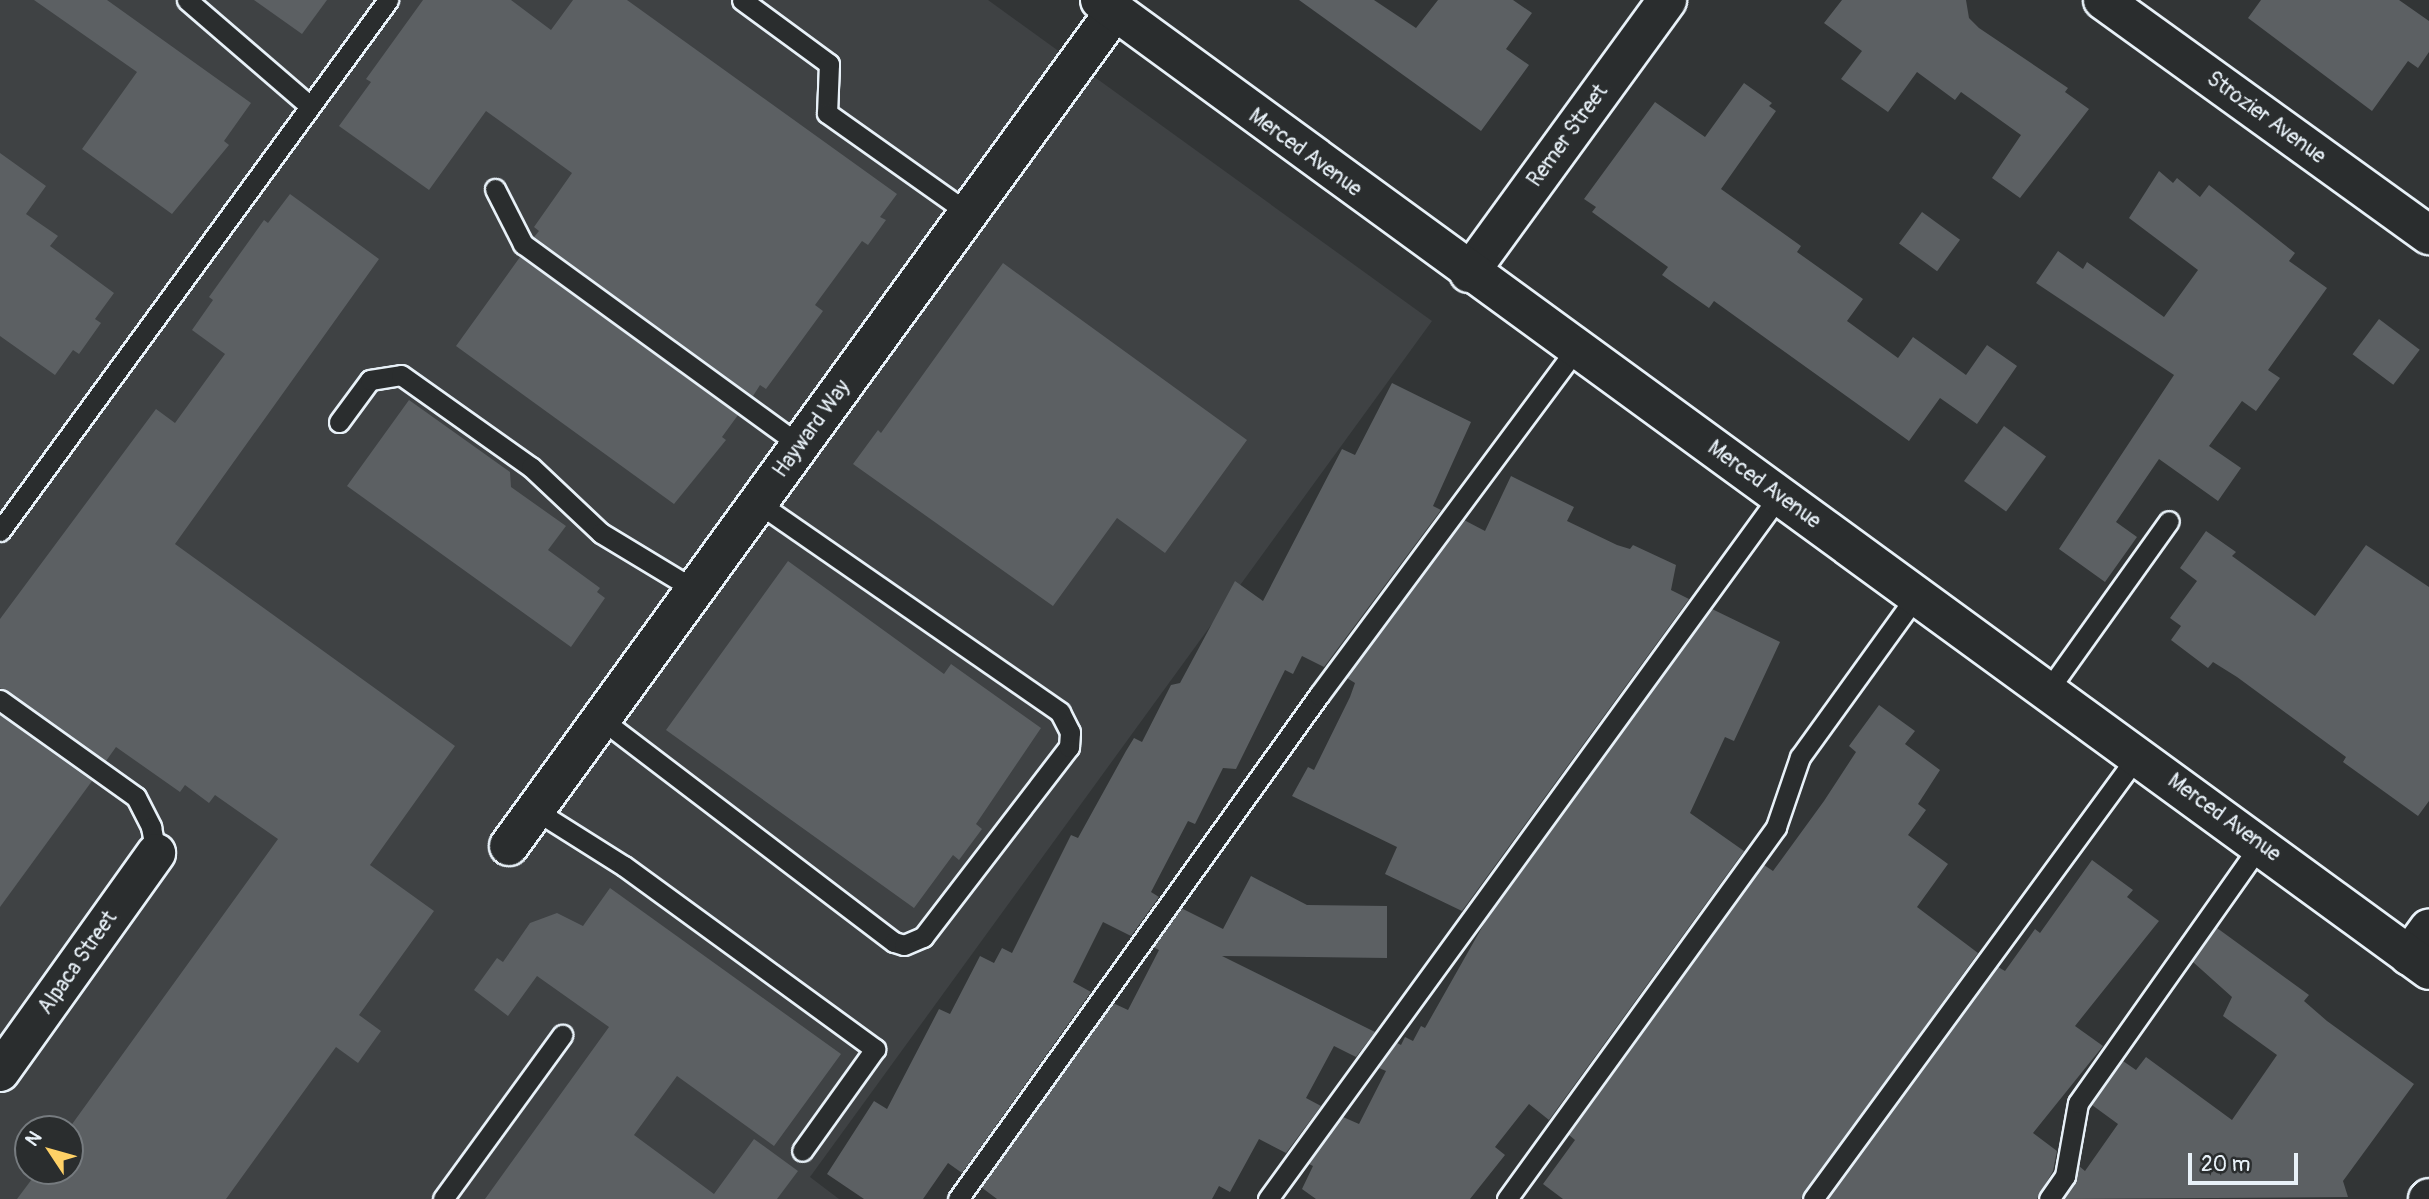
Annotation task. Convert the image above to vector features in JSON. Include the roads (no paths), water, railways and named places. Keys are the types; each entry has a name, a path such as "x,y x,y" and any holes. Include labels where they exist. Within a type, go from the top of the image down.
{"street":[{"name":"Remer Street","path":"1469,273 1667,0"},
{"name":"Strozier Avenue","path":"2103,0 2429,235"},
{"name":"Hayward Way","path":"509,846 968,213 1108,6"},
{"name":"Merced Avenue","path":"1108,6 1469,273 2261,844 2422,951"},
{"name":"Alpaca Street","path":"0,1072 156,853"}],"lane":[{"path":"187,0 310,106"},
{"path":"0,531 388,0"},
{"path":"742,0 829,64 827,113 968,213"},
{"path":"495,189 523,244 800,446"},
{"path":"958,1199 1319,695 1576,349"},
{"path":"339,422 370,380 401,375 531,467 601,533 695,590"},
{"path":"1268,1199 1779,496"},
{"path":"601,719 894,942 904,945 923,937 1069,747 1070,732 1060,712 758,503"},
{"path":"2049,689 2169,522"},
{"path":"1507,1199 1776,827 1800,757 1917,595"},
{"path":"0,700 136,797 151,827 156,853"},
{"path":"1813,1199 2138,755"},
{"path":"535,810 624,866 876,1049 802,1152"},
{"path":"2049,1199 2065,1176 2078,1103 2261,844"},
{"path":"443,1199 562,1035"}]}
